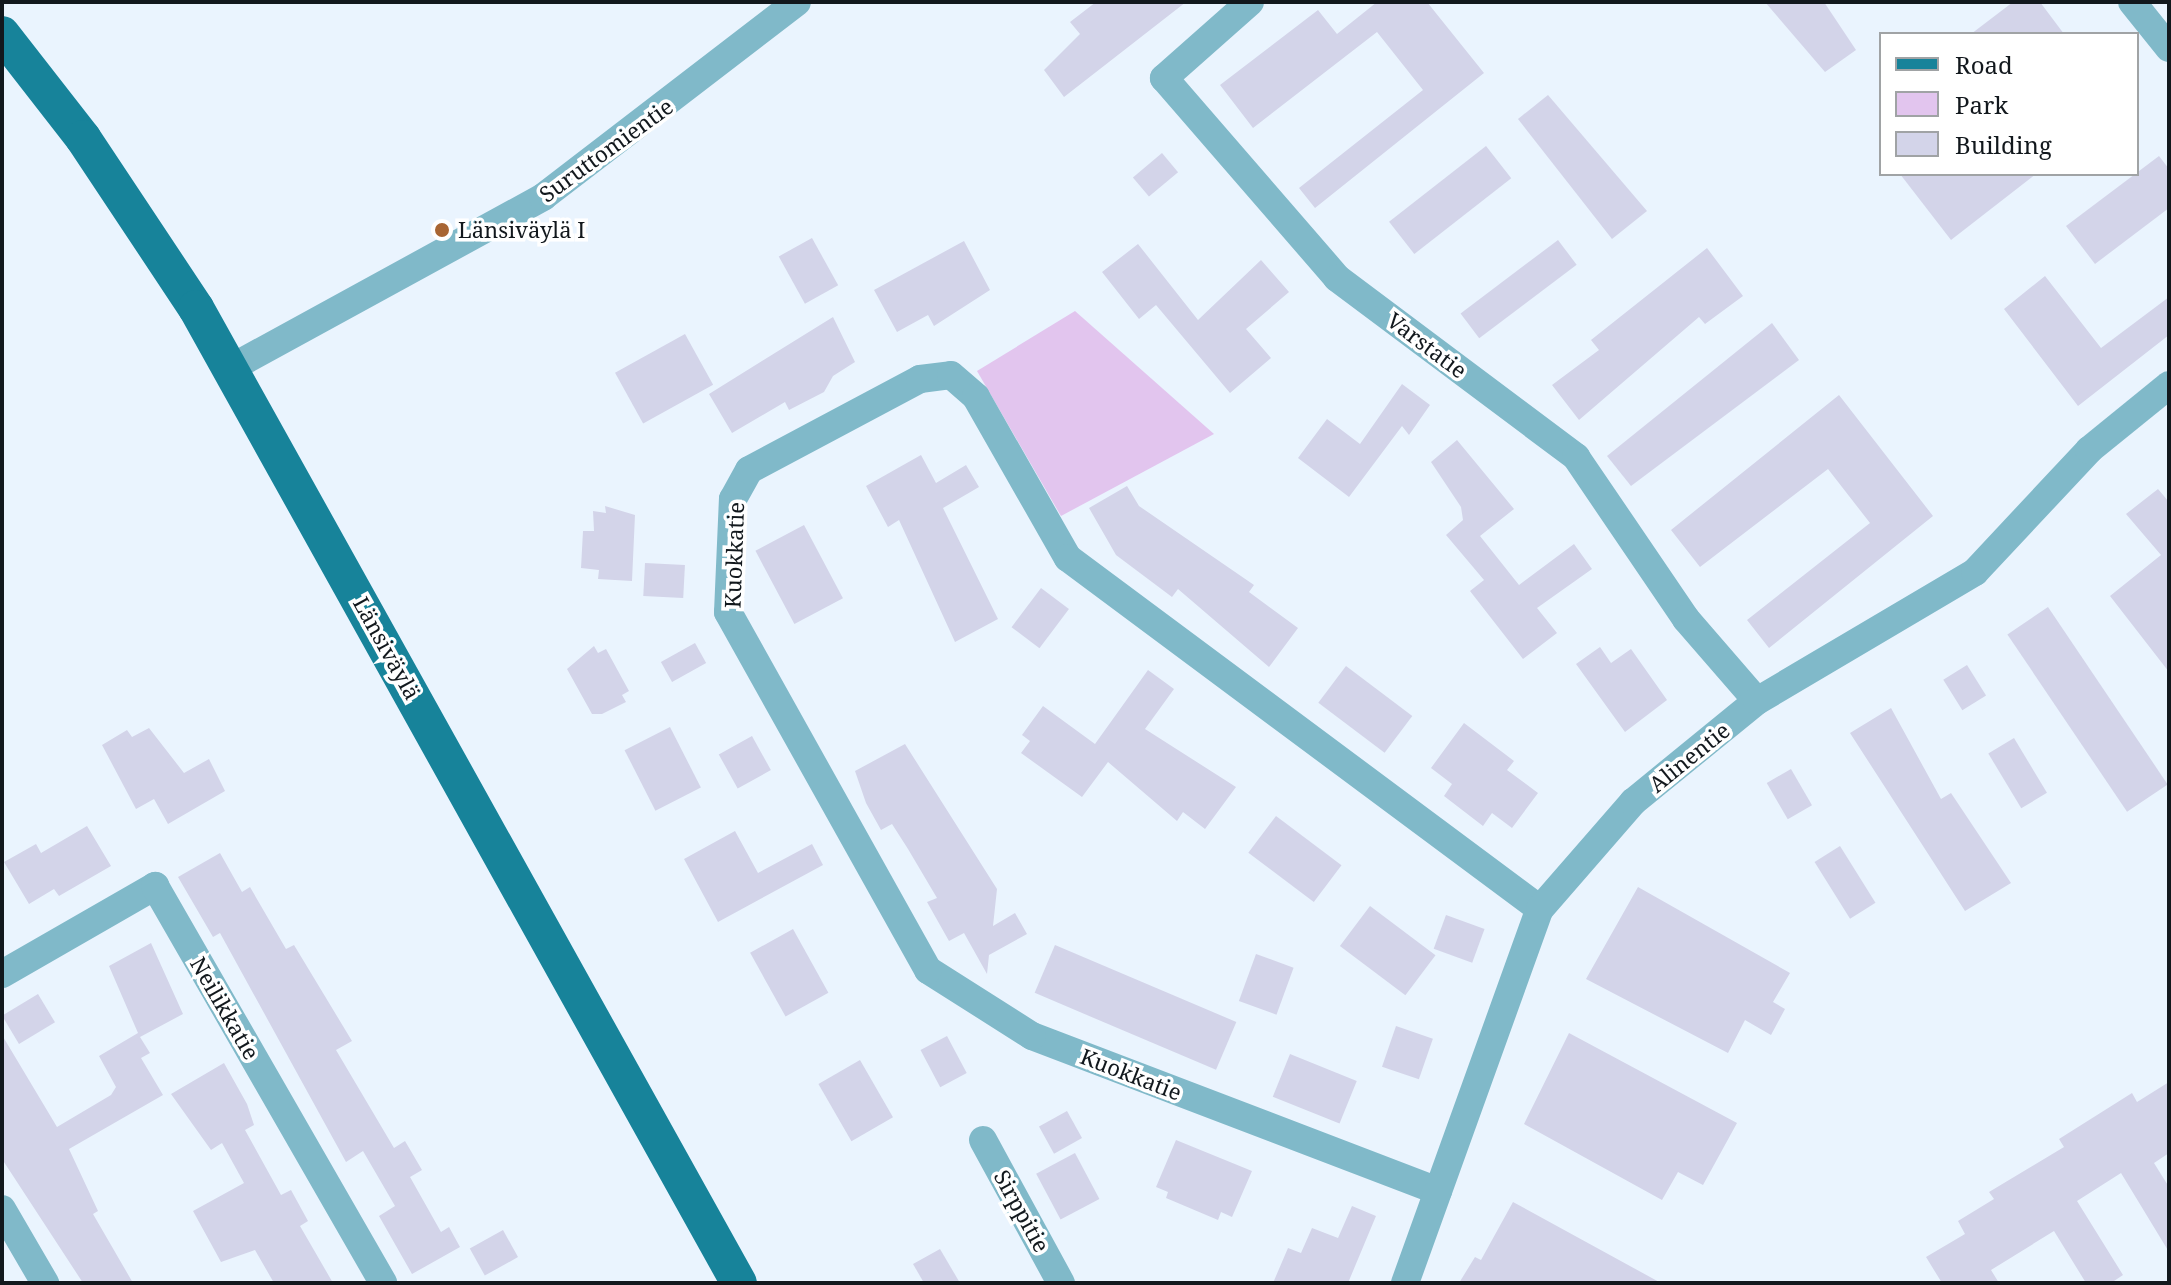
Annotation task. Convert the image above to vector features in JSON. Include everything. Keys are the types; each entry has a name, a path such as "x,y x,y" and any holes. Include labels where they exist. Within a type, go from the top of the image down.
{"main road":[{"name":"Länsiväylä","path":"2,34 83,138 231,368 739,1283"}],"street":[{"name":"Suruttomientie","path":"231,368 543,197 797,2"},
{"name":"Varstatie","path":"1250,2 1164,78 1337,278 1576,457 1686,619 1757,701"},
{"path":"2132,2 2169,48"},
{"name":"Kuokkatie","path":"1438,1191 1032,1036 928,970 728,612 733,499 749,470 920,379 951,375 976,397 1068,558 1540,909"},
{"name":"Alinentie","path":"1405,1283 1540,909 1633,802 1757,701 1975,572 2089,450 2169,385"},
{"name":"Neilikkatie","path":"2,974 155,886 383,1283"},
{"name":"Sirppitie","path":"983,1140 1061,1283"},
{"path":"2,1209 45,1283"}],"green space":[{"path":"1075,311 1214,434 1061,516 977,371"}],"building":[{"path":"1096,2 1186,2 1064,97 1044,70 1080,34 1070,22"},
{"path":"1377,2 1427,2 1484,73 1315,208 1299,188 1423,90 1377,32 1253,128 1220,85 1318,10 1337,34"},
{"path":"1765,2 1824,2 1856,50 1825,72"},
{"path":"2013,2 2040,2 2062,32 1974,32"},
{"path":"1548,95 1647,211 1612,239 1518,119"},
{"path":"1486,146 1511,178 1414,254 1389,222"},
{"path":"1162,153 1178,172 1149,197 1133,177"},
{"path":"2159,156 2169,169 2169,208 2095,264 2066,226 2132,176 2139,176 2139,171"},
{"path":"1902,176 2033,176 1951,240"},
{"path":"812,238 838,285 805,304 779,256"},
{"path":"1558,240 1577,265 1479,338 1461,313"},
{"path":"964,241 990,290 934,326 928,315 897,332 874,290"},
{"path":"1138,244 1198,320 1261,260 1289,292 1246,329 1271,358 1230,393 1156,305 1139,319 1102,272"},
{"path":"1707,248 1743,296 1705,324 1699,317 1579,420 1552,385 1599,350 1591,340"},
{"path":"2045,276 2101,348 2169,297 2169,335 2078,406 2004,309"},
{"path":"833,317 855,362 833,376 824,392 789,410 785,402 732,433 709,394"},
{"path":"1772,323 1799,360 1631,486 1607,456"},
{"path":"685,334 713,385 643,424 615,373"},
{"path":"1402,384 1430,405 1409,435 1402,426 1349,497 1298,458 1327,419 1360,444"},
{"path":"1839,395 1933,516 1769,648 1747,620 1870,523 1828,469 1700,567 1671,530"},
{"path":"1457,440 1514,509 1480,536 1519,585 1574,544 1592,569 1537,608 1557,633 1523,659 1470,591 1484,580 1446,535 1463,520 1461,507 1431,462"},
{"path":"921,455 936,483 966,465 979,487 943,508 998,619 955,642 899,520 888,527 866,486"},
{"path":"1127,486 1139,506 1254,585 1249,592 1298,628 1269,667 1178,589 1172,597 1116,555 1089,508"},
{"path":"2158,489 2169,502 2169,672 2110,596 2161,555 2126,514"},
{"path":"605,506 635,515 632,581 598,579 599,570 581,568 583,531 594,531 593,511 606,513"},
{"path":"804,525 843,598 794,624 755,551"},
{"path":"645,563 685,565 683,598 643,596"},
{"path":"1041,588 1069,609 1039,648 1012,627"},
{"path":"2048,607 2168,784 2127,812 2007,634"},
{"path":"695,643 706,663 672,682 661,662"},
{"path":"594,646 598,653 606,649 629,691 622,695 626,702 602,714 592,714 567,669"},
{"path":"1600,647 1611,663 1631,649 1667,700 1625,732 1576,664"},
{"path":"1967,665 1986,696 1962,710 1943,680"},
{"path":"1346,666 1412,716 1385,753 1318,703"},
{"path":"1148,670 1174,689 1145,729 1236,787 1205,829 1183,812 1177,821 1108,762 1082,797 1021,753 1030,741 1022,735 1043,706 1095,744"},
{"path":"1891,708 1941,799 1951,793 2011,883 1965,911 1850,733"},
{"path":"1464,723 1514,761 1507,770 1538,793 1512,828 1492,813 1483,826 1444,796 1452,784 1431,768"},
{"path":"670,727 701,788 655,811 625,750"},
{"path":"149,728 184,773 209,759 225,791 168,824 154,799 136,809 102,745 127,730 132,737"},
{"path":"752,736 771,770 738,789 719,754"},
{"path":"2014,738 2047,793 2021,808 1988,753"},
{"path":"905,744 997,889 993,926 1015,913 1027,934 989,955 987,974 964,933 949,941 927,902 937,898 908,849 892,824 881,830 866,803 855,771"},
{"path":"1791,769 1812,805 1788,819 1767,783"},
{"path":"1276,816 1341,865 1314,902 1248,853"},
{"path":"87,826 111,866 59,896 54,889 29,904 4,862 36,844 41,853"},
{"path":"735,831 758,873 812,844 823,865 718,922 684,859"},
{"path":"1840,846 1876,903 1850,919 1815,862"},
{"path":"220,853 242,892 250,887 286,949 294,945 352,1041 336,1050 394,1148 405,1141 422,1170 410,1177 441,1232 449,1227 460,1247 412,1274 379,1216 395,1206 363,1151 346,1162 220,933 213,937 178,877"},
{"path":"1638,887 1790,973 1773,1002 1785,1009 1771,1035 1745,1020 1728,1053 1586,979"},
{"path":"1370,906 1435,955 1405,995 1340,946"},
{"path":"1446,915 1485,929 1472,963 1434,949"},
{"path":"793,929 828,993 786,1017 750,953"},
{"path":"151,943 183,1014 140,1037 150,1053 141,1058 163,1095 69,1149 98,1211 93,1214 133,1283 83,1283 2,1159 2,1035 57,1127 111,1095 116,1087 99,1056 138,1033 109,966"},
{"path":"1055,945 1236,1022 1216,1070 1035,993"},
{"path":"1256,954 1294,968 1276,1015 1239,1001"},
{"path":"38,994 55,1022 19,1044 2,1016"},
{"path":"1396,1026 1433,1039 1419,1079 1382,1067"},
{"path":"1569,1033 1737,1123 1703,1185 1678,1172 1662,1200 1524,1124"},
{"path":"947,1036 967,1073 940,1087 921,1050"},
{"path":"1290,1054 1357,1081 1340,1124 1273,1097"},
{"path":"860,1060 893,1117 851,1141 818,1084"},
{"path":"224,1063 247,1104 254,1125 245,1130 281,1195 291,1190 308,1221 300,1226 333,1283 274,1283 255,1250 221,1262 193,1211 244,1183 222,1143 211,1150 171,1094"},
{"path":"2169,1082 2169,1153 2154,1163 2169,1187 2169,1252 2121,1173 2077,1201 2123,1275 2111,1283 2086,1283 2054,1231 1991,1270 1999,1283 1942,1283 1926,1257 1965,1234 1958,1221 1994,1199 1989,1192 2064,1147 2059,1139 2132,1093 2137,1102"},
{"path":"1067,1111 1082,1138 1054,1154 1039,1127"},
{"path":"1176,1140 1252,1171 1232,1217 1221,1212 1218,1220 1166,1198 1168,1192 1156,1187"},
{"path":"1075,1153 1099,1199 1061,1220 1036,1174"},
{"path":"1513,1202 1661,1283 1459,1283 1475,1257 1481,1260"},
{"path":"1352,1206 1376,1216 1348,1283 1273,1283 1288,1248 1301,1253 1312,1228 1338,1238"},
{"path":"503,1230 518,1257 485,1276 470,1248"},
{"path":"940,1249 960,1283 924,1283 913,1264"}],"place":[{"name":"Länsiväylä I","path":"442,230"}]}
